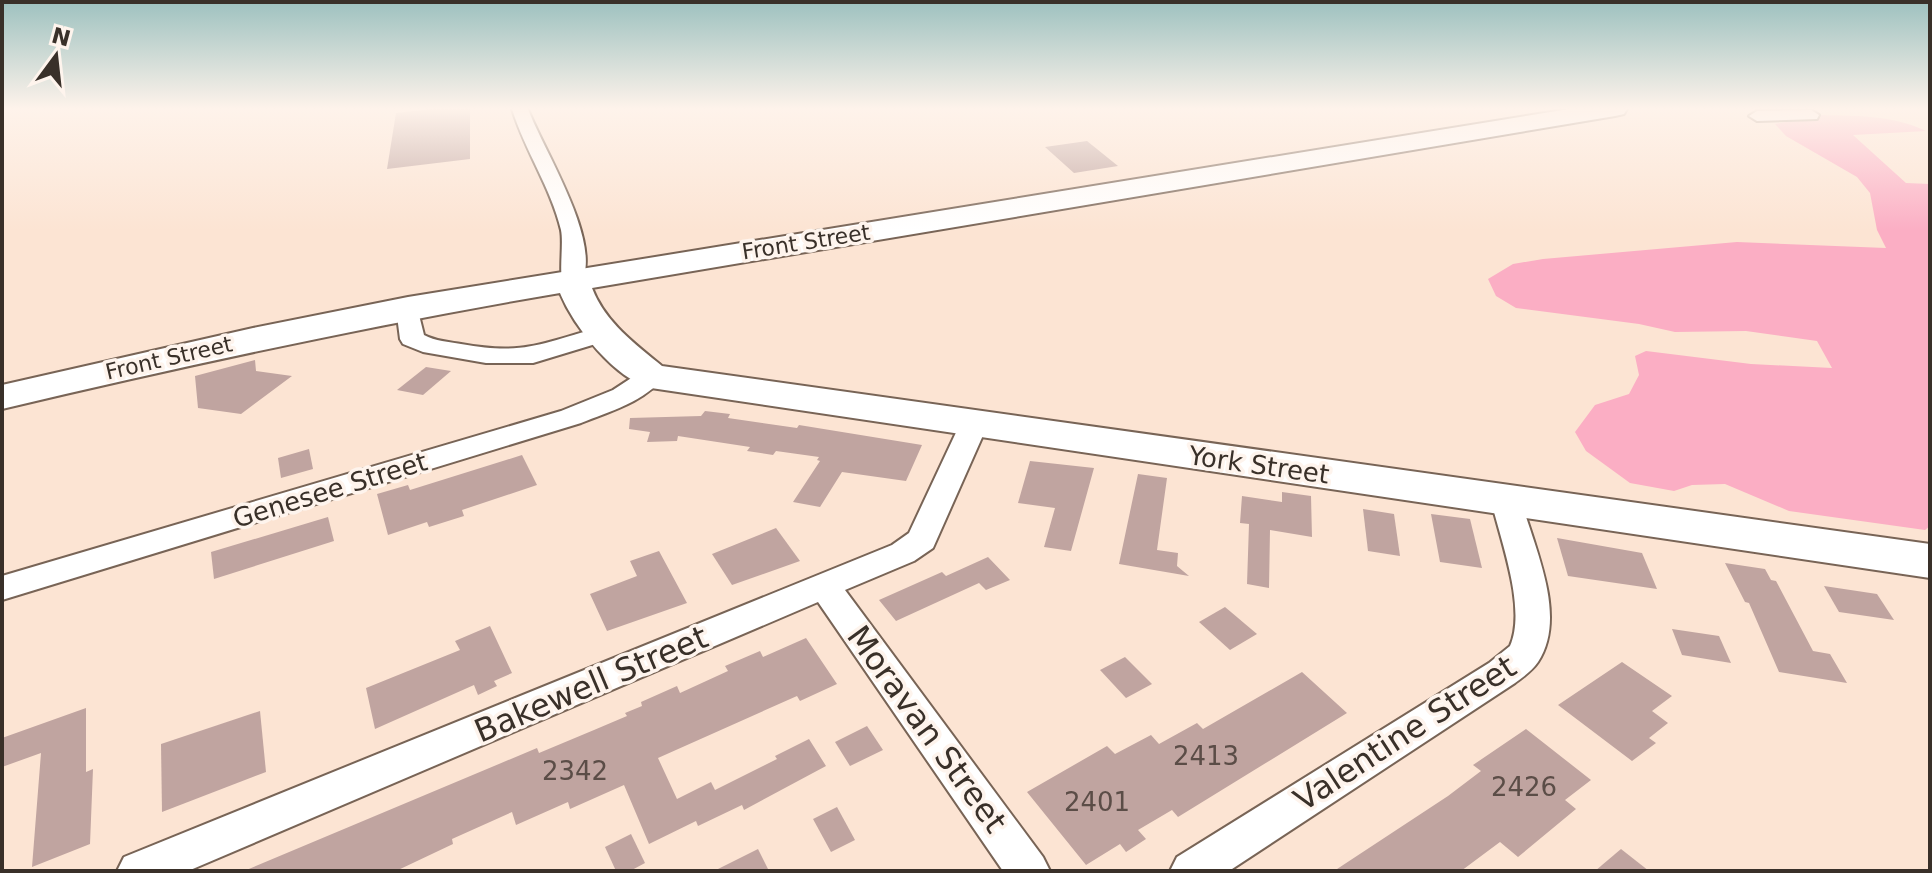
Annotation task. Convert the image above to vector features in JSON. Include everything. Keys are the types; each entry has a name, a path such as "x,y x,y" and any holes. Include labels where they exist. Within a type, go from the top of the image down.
{"street":[{"path":"533,150 566,212 574,249 572,280 579,303 603,334 651,376"},
{"name":"Front Street","path":"2,397 253,339 408,308 1367,150"},
{"path":"408,308 412,339 423,345 500,356 522,357 547,352 603,334"},
{"name":"York Street","path":"651,376 1930,561"},
{"name":"Genesee Street","path":"2,588 571,417 622,396 651,376"},
{"name":"Bakewell Street","path":"139,871 903,553 922,540 974,424"},
{"name":"Valentine Street","path":"1192,871 1502,673 1526,653 1532,635 1533,612 1506,500"},
{"name":"Moravan Street","path":"825,587 1028,871"}],"shaded area":[{"path":"1810,150 1869,150 1906,183 1930,184 1930,526 1925,530 1789,511 1725,484 1692,485 1674,491 1630,483 1586,451 1575,432 1595,405 1629,394 1639,375 1635,356 1646,351 1751,364 1832,368 1817,341 1746,331 1675,332 1639,324 1516,308 1496,296 1488,279 1513,264 1543,259 1737,242 1886,248 1877,230 1870,193 1857,177"}],"building":[{"path":"390,150 470,150 470,159 387,169"},
{"path":"1048,150 1098,150 1118,166 1074,173"},
{"path":"255,360 256,371 292,376 241,414 198,408 195,376"},
{"path":"426,367 451,371 423,395 397,390"},
{"path":"705,411 730,414 728,418 797,428 799,425 922,445 906,481 842,472 820,507 793,502 820,461 817,460 819,457 776,451 773,455 747,451 750,447 678,436 677,441 647,442 650,432 629,429 630,418 701,416"},
{"path":"309,449 313,469 281,478 278,458"},
{"path":"522,455 537,485 462,510 464,516 429,527 427,522 388,535 377,494 408,485 410,490"},
{"path":"1030,461 1094,468 1071,551 1044,547 1055,508 1018,503"},
{"path":"1138,474 1167,478 1157,550 1178,553 1177,566 1189,576 1119,564"},
{"path":"1282,492 1311,496 1312,537 1270,530 1269,588 1247,584 1249,524 1240,523 1242,496 1282,502"},
{"path":"1363,509 1394,514 1400,556 1368,551"},
{"path":"1431,514 1470,519 1482,568 1440,562"},
{"path":"328,517 334,541 214,579 211,552"},
{"path":"776,528 800,561 732,585 712,554"},
{"path":"1557,538 1642,553 1657,589 1568,576"},
{"path":"659,551 687,603 607,631 590,594 637,576 630,561"},
{"path":"988,557 1010,580 986,590 979,583 896,621 879,600 942,572 946,576"},
{"path":"1725,563 1765,569 1771,580 1776,581 1813,651 1830,654 1847,683 1779,672 1749,603 1745,602"},
{"path":"1824,586 1877,594 1894,620 1839,612"},
{"path":"1225,607 1257,634 1230,650 1199,622"},
{"path":"490,626 512,673 494,681 497,686 478,695 474,685 375,729 366,688 460,650 455,641"},
{"path":"1672,629 1719,636 1731,663 1682,655"},
{"path":"806,638 837,684 800,701 797,696 658,758 677,799 711,782 715,790 809,739 826,766 744,810 742,805 698,826 696,821 649,844 624,785 570,809 568,802 516,825 512,812 452,839 453,844 396,871 244,871 537,748 539,753 627,716 625,713 642,706 641,702 677,686 680,693 728,671 725,666 760,651 763,657"},
{"path":"1125,657 1152,684 1126,698 1100,670"},
{"path":"1622,662 1672,696 1652,711 1668,723 1649,738 1656,743 1632,761 1558,705"},
{"path":"1302,672 1347,713 1178,817 1172,810 1138,830 1146,839 1126,852 1120,844 1086,865 1027,792 1107,746 1115,754 1151,735 1159,744 1197,723 1203,729"},
{"path":"86,708 86,772 93,769 90,844 32,867 41,753 2,767 2,738"},
{"path":"260,711 266,772 162,812 161,744"},
{"path":"867,726 883,750 850,766 835,742"},
{"path":"1526,729 1591,780 1565,800 1576,809 1518,857 1500,842 1461,871 1334,871 1448,796 1481,771 1473,765"},
{"path":"837,807 855,840 831,852 813,819"},
{"path":"631,834 645,863 630,871 616,871 605,847"},
{"path":"758,849 769,871 714,871"},
{"path":"1621,849 1649,871 1595,871"}]}
